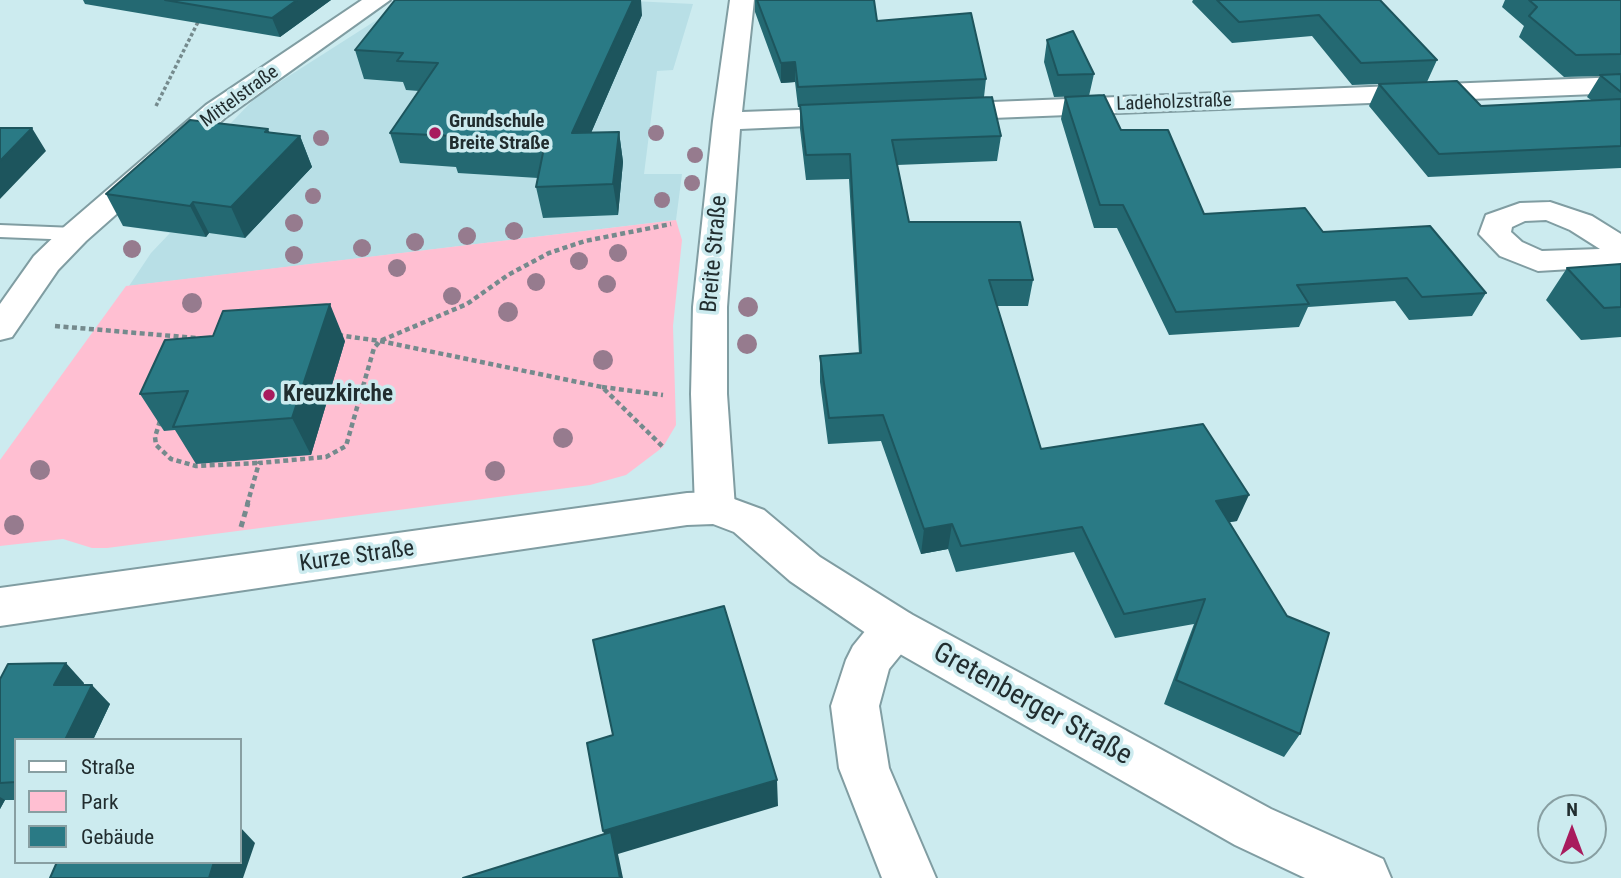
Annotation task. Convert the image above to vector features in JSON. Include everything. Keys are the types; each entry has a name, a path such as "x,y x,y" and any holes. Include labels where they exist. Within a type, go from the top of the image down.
{"street":[{"name":"Mittelstraße","path":"2,326 46,263 75,234 216,111 378,0"},
{"name":"Breite Straße","path":"715,508 709,394 710,307 727,121 742,0"},
{"name":"Ladeholzstraße","path":"914,114 1621,85"},
{"path":"727,121 886,115"},
{"name":"Kurze Straße","path":"0,607 687,509 715,508"},
{"name":"Gretenberger Straße","path":"715,508 749,521 805,569 895,628 1253,827 1364,878"},
{"path":"895,628 869,660 855,706 864,768 909,878"}],"lane":[{"path":"0,232 75,234"}],"path":[{"path":"164,413 155,437 156,445 171,459 196,466 326,457 346,446 374,348 380,341 467,304 508,275 549,253 585,241 677,222"},
{"path":"2,326 111,328 199,338 194,348"},
{"path":"334,335 380,341 601,387 674,396 709,394"},
{"path":"601,387 668,452"},
{"path":"240,531 258,463"}],"shaded area":[{"name":"Grundschule Breite Straße","path":"408,0 613,0 693,4 673,70 657,71 644,174 682,174 676,220 129,286 151,253 170,233 123,226 204,151 256,97"}],"green space":[{"path":"676,220 682,240 673,326 676,425 663,447 626,475 590,485 107,548 92,548 63,539 0,546 0,460 126,286"}],"building":[{"path":"165,0 297,0 272,18"},
{"path":"395,0 633,0 572,133 619,132 613,184 536,187 544,148 449,142 453,136 390,133 438,63 397,61 403,53 355,50"},
{"path":"757,0 874,0 877,21 971,13 986,79 798,87 795,62 781,63"},
{"path":"1217,0 1380,0 1437,60 1361,63 1319,15 1239,22"},
{"path":"1529,0 1621,0 1621,54 1576,55 1529,16 1537,7"},
{"path":"1073,31 1094,74 1058,75 1047,40"},
{"path":"1621,74 1621,92 1600,75"},
{"path":"1457,81 1481,106 1621,99 1621,146 1439,154 1379,84"},
{"path":"1104,95 1121,130 1168,130 1204,214 1305,208 1323,232 1430,226 1486,293 1422,297 1407,278 1297,285 1309,304 1176,312 1123,205 1100,205 1065,97"},
{"path":"992,97 1001,136 892,140 909,222 1020,222 1033,280 989,280 1041,449 1203,424 1249,495 1216,501 1287,616 1329,633 1300,734 1176,680 1205,599 1124,614 1082,527 961,546 952,524 924,529 883,415 829,418 820,356 861,353 850,154 806,155 800,105"},
{"path":"190,120 268,129 265,132 300,136 231,207 193,202 190,206 106,194"},
{"path":"0,128 32,128 0,161"},
{"path":"1621,264 1621,307 1604,308 1567,268"},
{"path":"330,304 292,418 173,427 188,391 140,394 165,340 213,336 223,311"},
{"path":"724,606 777,780 603,831 587,743 613,735 593,640"},
{"path":"66,663 54,685 92,685 66,738 14,738 14,782 0,783 0,679 8,664"},
{"path":"611,832 620,878 463,878"},
{"path":"56,864 213,864 209,878 50,878"}],"place":[{"name":"Grundschule Breite Straße","path":"435,133"},
{"name":"Kreuzkirche","path":"269,395"}]}
